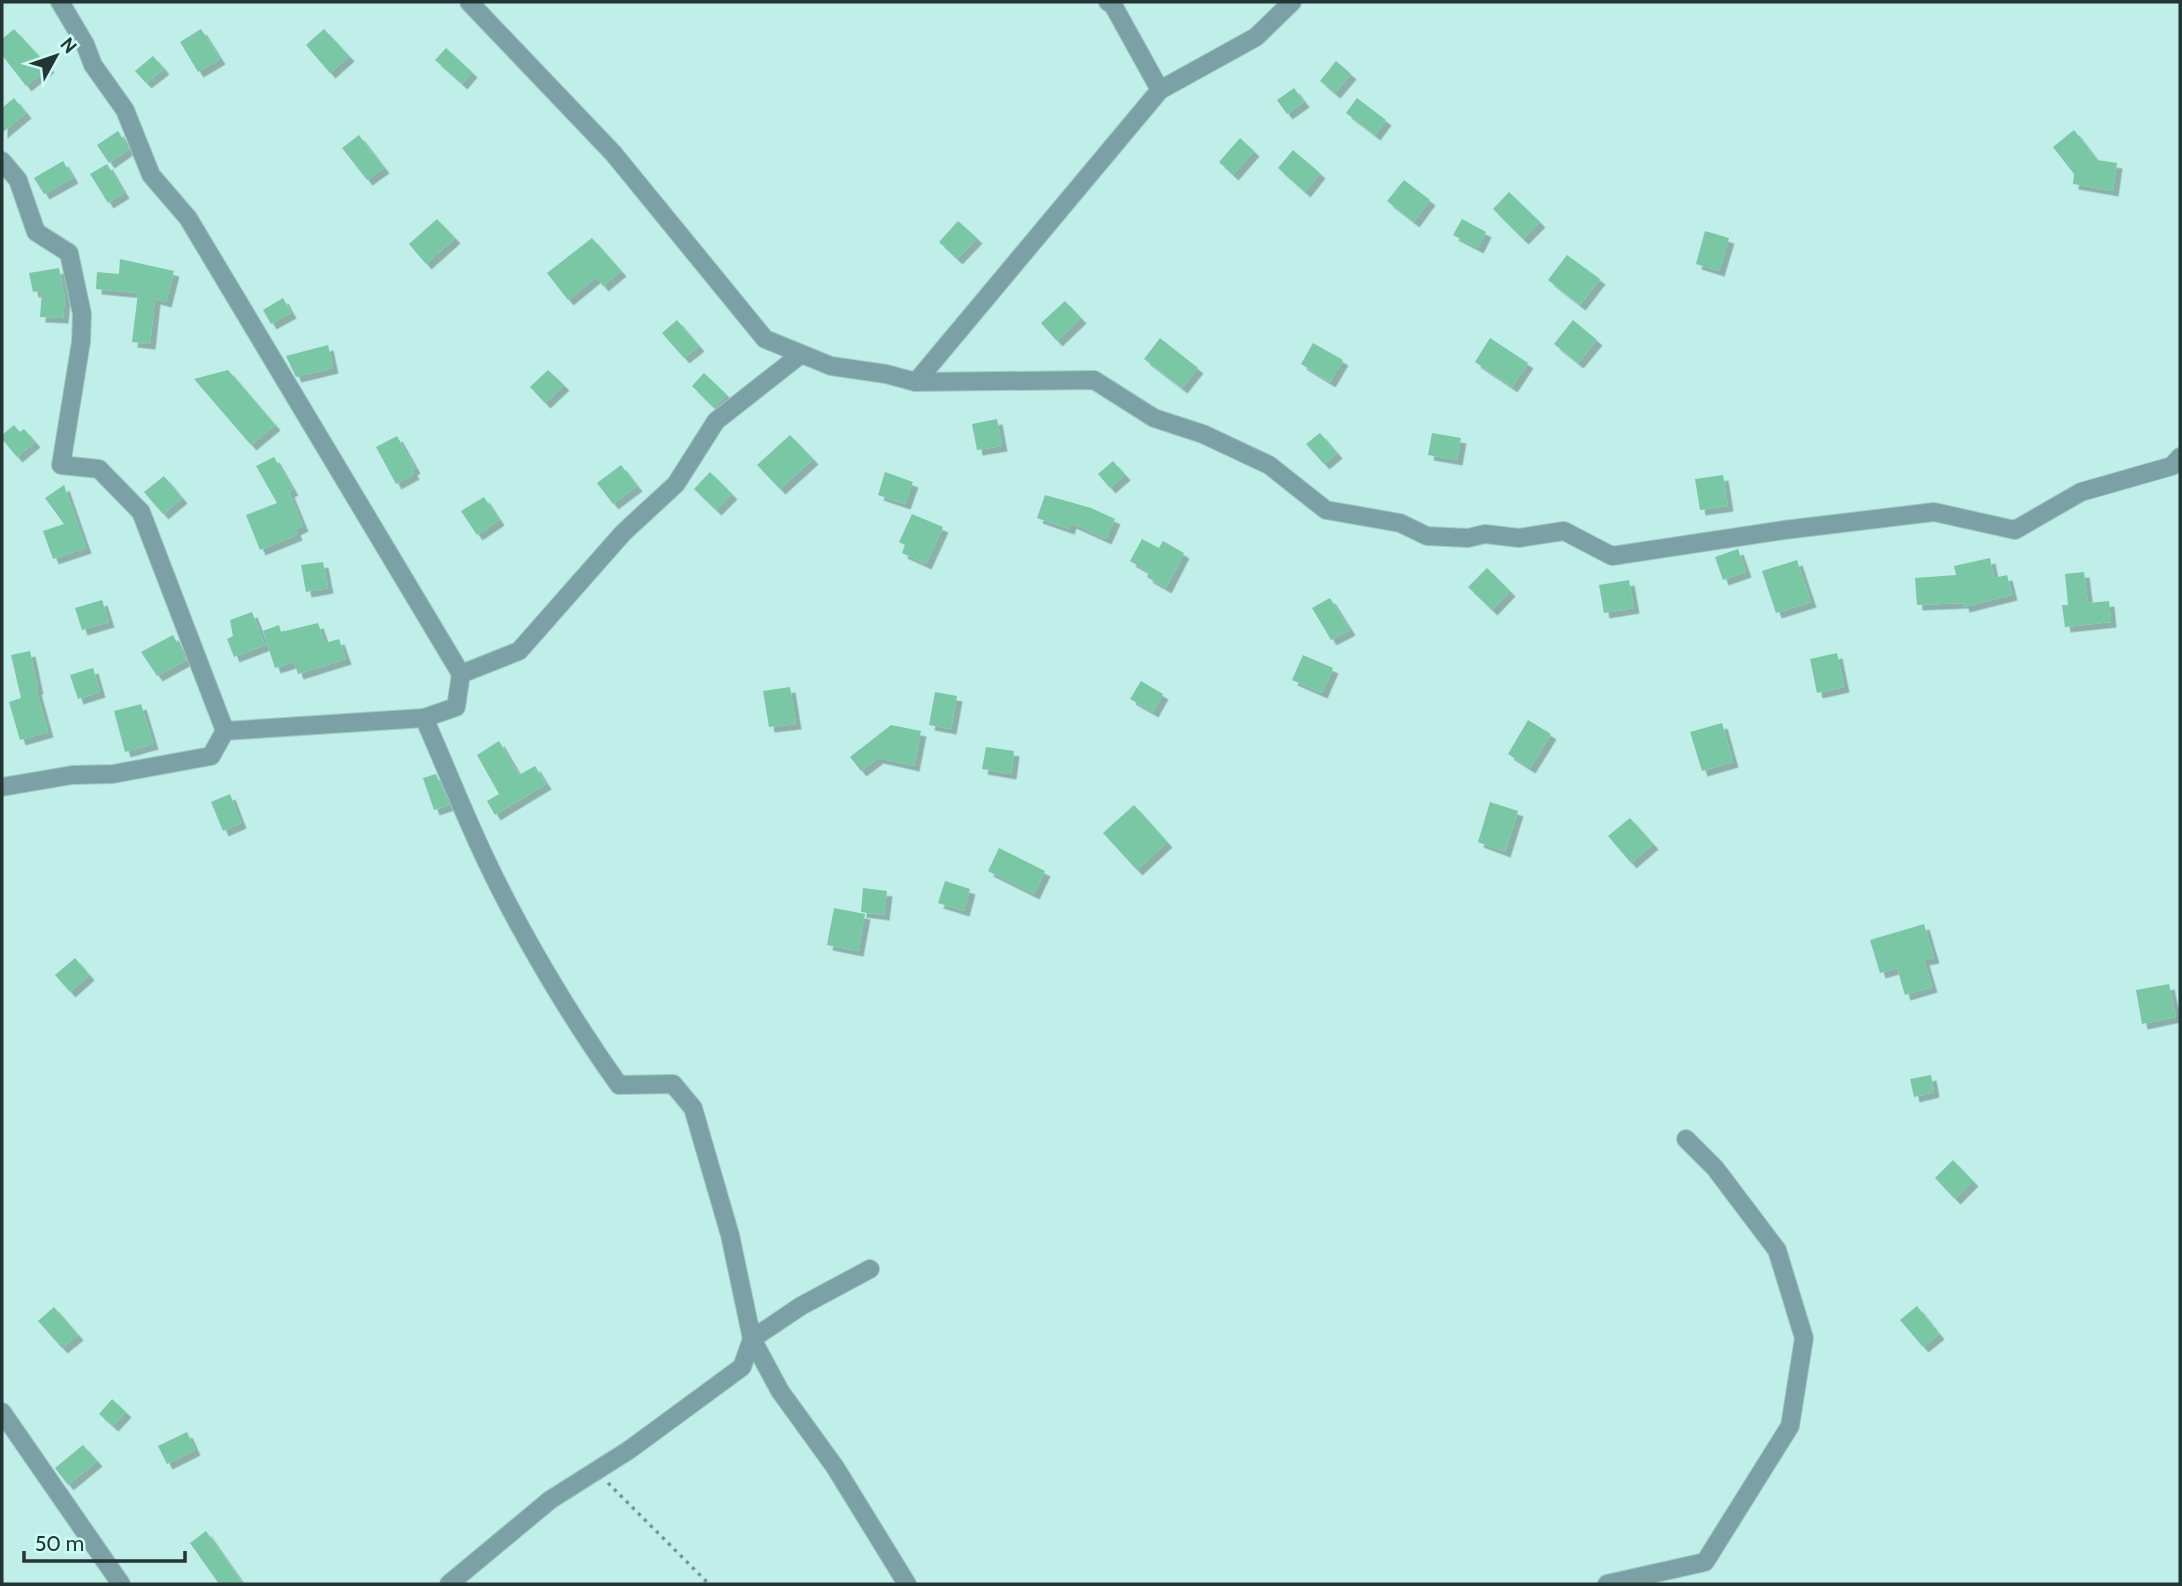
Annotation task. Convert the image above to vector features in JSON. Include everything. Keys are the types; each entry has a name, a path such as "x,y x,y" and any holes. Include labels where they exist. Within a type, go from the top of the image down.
{"street":[{"path":"60,2 85,44 93,65 125,110 151,175 188,218 461,674 456,707 424,718 225,731"},
{"path":"469,2 612,153 765,339 831,366 886,374 916,382 1094,380 1154,418 1203,434 1269,465 1326,510 1400,523 1427,536 1468,538 1485,534 1519,538 1564,531 1612,556 1784,530 1934,512 2015,530 2081,492 2172,466 2180,457"},
{"path":"1108,2 1113,5 1160,90"},
{"path":"916,382 1160,90 1256,37 1292,2"},
{"path":"2,161 18,180 36,232 69,253 82,314 81,342 61,466 99,469 141,512 225,731 211,756 113,774 72,775 2,787"},
{"path":"461,674 519,651 623,533 676,484 716,421 800,355"},
{"path":"424,718 486,862 568,1008 601,1059 619,1085 673,1084 693,1108 730,1235 752,1339 780,1391 835,1467 906,1584"},
{"path":"1607,1584 1705,1562 1790,1426 1804,1338 1777,1250 1715,1168 1686,1139"},
{"path":"449,1584 550,1500 597,1472 743,1367 752,1339 802,1306 870,1269"},
{"path":"2,1412 121,1584"}],"path":[{"path":"597,1472 709,1584"}],"building":[{"path":"14,29 49,67 26,86 2,55 2,39"},
{"path":"201,29 220,59 198,72 180,42"},
{"path":"324,29 349,56 330,73 306,45"},
{"path":"446,48 472,72 462,84 435,60"},
{"path":"153,56 164,69 146,83 135,71"},
{"path":"1336,61 1351,74 1335,93 1320,81"},
{"path":"1294,88 1304,102 1287,114 1277,100"},
{"path":"14,98 26,113 2,133 2,108"},
{"path":"1357,98 1386,120 1375,135 1346,113"},
{"path":"2074,130 2097,160 2117,163 2113,191 2073,184 2074,174 2053,147"},
{"path":"118,131 129,149 109,163 97,145"},
{"path":"359,135 384,168 367,180 342,148"},
{"path":"1240,138 1254,151 1233,175 1219,162"},
{"path":"1293,150 1320,173 1305,192 1278,168"},
{"path":"63,161 73,178 44,194 34,178"},
{"path":"107,164 124,193 108,203 90,174"},
{"path":"1404,180 1430,200 1414,222 1387,201"},
{"path":"1509,192 1540,222 1523,239 1493,209"},
{"path":"437,219 455,238 426,264 409,244"},
{"path":"1462,219 1486,232 1478,248 1453,235"},
{"path":"958,221 977,238 957,259 939,242"},
{"path":"1705,231 1729,238 1719,271 1696,264"},
{"path":"592,238 621,271 603,286 596,277 568,300 547,273"},
{"path":"1567,255 1600,279 1580,305 1548,280"},
{"path":"120,259 174,271 166,302 155,299 150,344 132,342 138,293 96,289 97,272 119,274"},
{"path":"59,268 65,299 63,318 40,317 42,291 33,292 29,273"},
{"path":"283,298 291,313 271,324 263,310"},
{"path":"1065,301 1081,318 1057,341 1041,323"},
{"path":"677,320 699,346 684,358 662,333"},
{"path":"1573,320 1597,340 1578,363 1554,344"},
{"path":"1160,338 1198,368 1182,388 1144,359"},
{"path":"1490,338 1528,363 1512,387 1475,362"},
{"path":"1313,343 1343,360 1330,382 1301,364"},
{"path":"328,345 333,368 296,377 286,356"},
{"path":"228,370 275,425 251,445 194,379"},
{"path":"548,370 564,385 545,403 530,387"},
{"path":"704,373 727,395 714,408 692,386"},
{"path":"997,419 1002,446 977,450 972,424"},
{"path":"14,425 20,432 24,429 35,442 17,457 2,439 2,435"},
{"path":"1320,433 1337,453 1324,464 1306,444"},
{"path":"1432,433 1461,438 1457,460 1428,455"},
{"path":"790,435 813,459 780,489 757,465"},
{"path":"397,436 415,468 412,470 414,474 396,484 376,447"},
{"path":"274,457 293,490 289,492 303,526 295,530 297,535 260,550 246,515 277,503 256,466"},
{"path":"1113,461 1125,475 1110,488 1098,474"},
{"path":"621,465 637,486 613,504 597,483"},
{"path":"710,472 732,494 716,510 694,489"},
{"path":"885,472 913,482 905,504 878,495"},
{"path":"1723,475 1728,506 1700,510 1695,479"},
{"path":"164,476 182,498 163,514 144,492"},
{"path":"64,485 86,548 53,559 43,531 64,524 45,498"},
{"path":"1045,495 1091,508 1115,519 1106,539 1071,523 1069,529 1037,518"},
{"path":"484,497 499,520 477,535 461,511"},
{"path":"912,514 943,527 926,564 902,553 905,545 899,542"},
{"path":"1142,539 1159,548 1163,541 1184,553 1166,588 1147,577 1149,572 1130,561"},
{"path":"1738,549 1746,572 1723,580 1715,557"},
{"path":"1990,558 1994,578 2007,575 2012,595 1964,607 1963,603 1917,605 1915,578 1956,575 1954,566"},
{"path":"1797,560 1811,602 1776,613 1762,571"},
{"path":"323,562 328,588 306,592 301,565"},
{"path":"1487,568 1510,591 1492,610 1468,587"},
{"path":"2084,572 2088,603 2109,601 2111,622 2065,627 2062,605 2068,605 2065,574"},
{"path":"1629,580 1634,608 1604,613 1599,585"},
{"path":"1330,598 1350,630 1331,640 1312,608"},
{"path":"102,600 109,622 82,630 75,608"},
{"path":"252,612 265,645 234,657 227,639 233,636 230,620"},
{"path":"318,623 325,643 339,639 346,659 298,674 294,662 275,668 263,631 279,625 281,632"},
{"path":"173,635 186,660 157,676 141,652"},
{"path":"30,651 36,689 48,732 20,740 9,702 21,698 11,655"},
{"path":"1837,653 1844,687 1817,693 1810,659"},
{"path":"1303,655 1333,668 1322,693 1292,680"},
{"path":"93,668 100,692 78,699 70,675"},
{"path":"1141,681 1163,694 1153,712 1130,699"},
{"path":"790,687 796,724 769,727 763,691"},
{"path":"935,692 957,696 951,729 929,725"},
{"path":"141,704 153,744 125,752 114,711"},
{"path":"1528,720 1551,734 1530,768 1508,754"},
{"path":"1722,723 1733,762 1702,771 1690,732"},
{"path":"891,725 921,731 914,766 878,758 861,771 850,757"},
{"path":"499,741 519,775 535,766 546,784 495,815 487,801 499,794 477,755"},
{"path":"986,747 1014,751 1011,774 982,769"},
{"path":"436,774 449,805 434,810 423,778"},
{"path":"230,794 241,823 223,831 211,802"},
{"path":"1490,802 1518,811 1505,852 1478,842"},
{"path":"1134,805 1167,842 1137,870 1103,833"},
{"path":"1630,818 1653,844 1631,863 1608,836"},
{"path":"999,848 1045,871 1034,894 988,871"},
{"path":"945,881 970,889 964,911 938,903"},
{"path":"863,888 887,891 884,915 861,912"},
{"path":"834,908 865,914 858,951 827,945"},
{"path":"1924,924 1934,958 1924,960 1932,987 1905,995 1897,968 1880,973 1870,940"},
{"path":"75,958 89,975 70,992 55,975"},
{"path":"2169,984 2176,1017 2142,1024 2136,990"},
{"path":"1931,1075 1934,1092 1914,1097 1910,1079"},
{"path":"1953,1160 1973,1181 1955,1199 1935,1178"},
{"path":"1917,1306 1939,1334 1923,1347 1900,1320"},
{"path":"54,1307 78,1335 62,1348 38,1321"},
{"path":"112,1399 126,1412 113,1426 99,1414"},
{"path":"187,1432 195,1450 167,1464 158,1446"},
{"path":"83,1445 97,1461 68,1485 55,1468"},
{"path":"206,1531 243,1584 219,1584 190,1543"}]}
